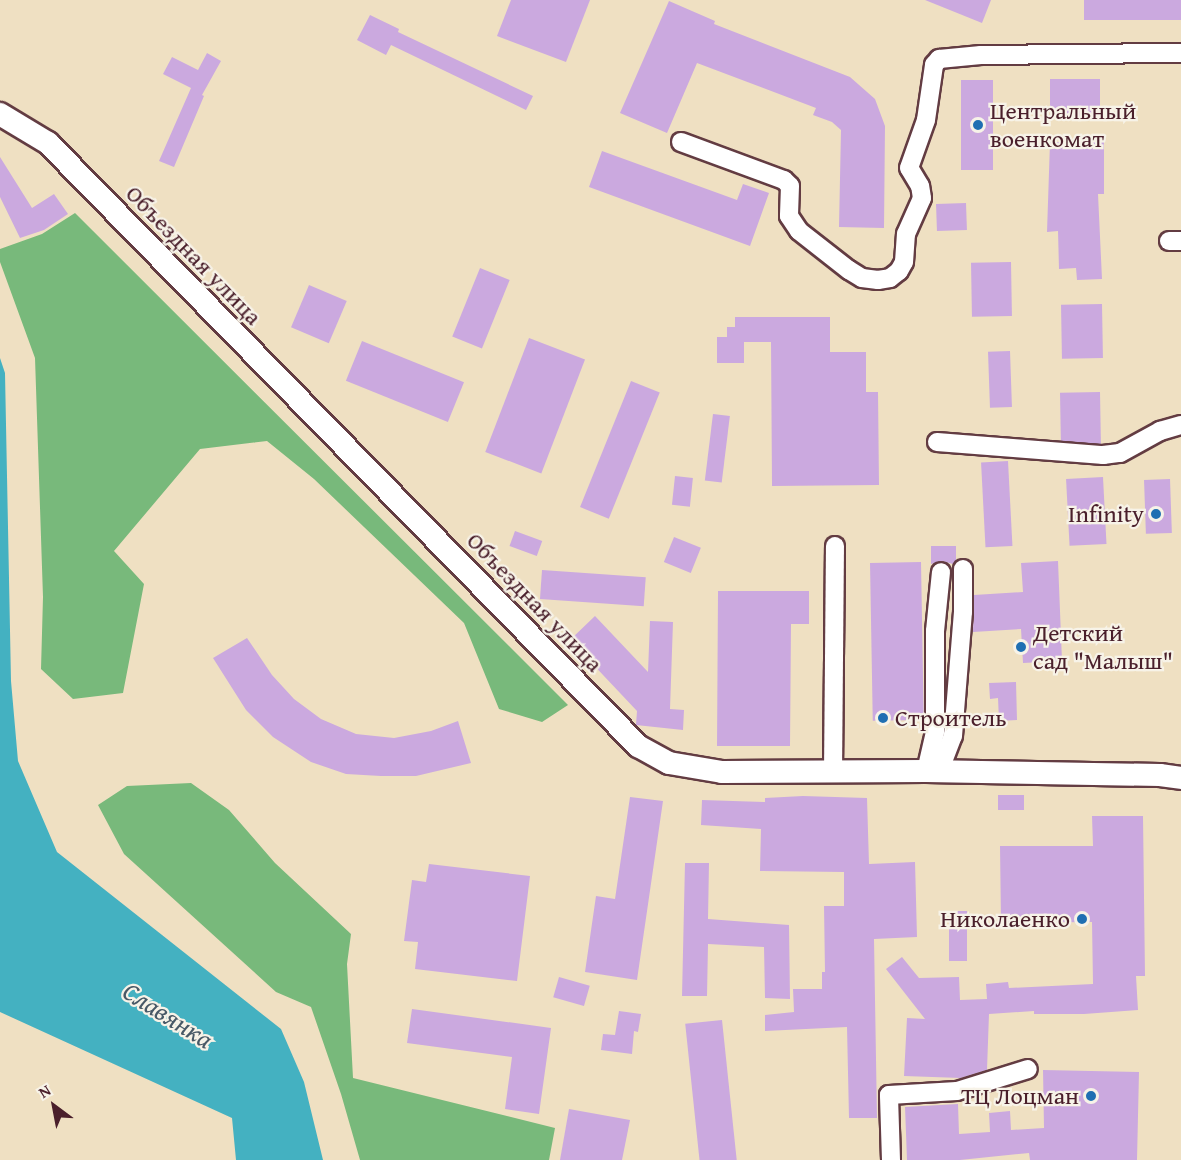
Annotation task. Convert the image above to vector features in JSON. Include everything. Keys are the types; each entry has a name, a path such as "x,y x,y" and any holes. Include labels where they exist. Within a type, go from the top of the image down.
{"main road":[{"name":"Объездная улица","path":"0,114 48,144 638,746 669,764 722,772 932,772 1149,775 1181,778"}],"street":[{"path":"681,142 784,180 790,191 789,216 799,231 862,278 878,280 890,278 899,271 904,262 906,234 922,198 921,186 909,168 926,120 934,65 939,59 981,56 1181,53"},
{"path":"937,442 1103,455 1120,453 1160,431 1181,425"},
{"path":"833,773 835,546"},
{"path":"932,772 953,736 963,612 963,569"},
{"path":"932,772 935,732 935,641 941,572"},
{"path":"891,1160 889,1095 957,1091 1028,1069"}],"green space":[{"path":"75,213 568,705 542,722 499,709 464,623 314,479 267,441 200,449 114,551 144,584 123,693 73,699 41,669 43,597 35,358 0,262 0,249 42,234"},
{"path":"191,783 229,810 275,863 351,934 347,964 353,1078 555,1128 549,1160 360,1160 341,1094 311,1007 276,992 124,854 98,805 127,786"}],"water":[{"name":"Славянка","path":"0,358 5,373 11,681 18,761 57,852 281,1029 304,1082 323,1160 236,1160 232,1118 0,1012"}],"building":[{"path":"511,0 590,0 566,62 497,36"},
{"path":"925,0 991,0 982,23"},
{"path":"1084,0 1181,0 1181,20 1084,20"},
{"path":"669,1 715,21 714,24 850,77 875,99 885,126 884,228 839,227 841,130 832,122 813,115 816,108 697,63 667,133 620,113"},
{"path":"370,15 399,29 398,32 533,96 526,110 391,45 386,55 357,40"},
{"path":"207,53 221,61 202,95 204,96 174,167 159,161 191,88 163,74 172,57 198,70"},
{"path":"1050,79 1100,79 1100,117 1050,117"},
{"name":"Центральный военкомат","path":"961,80 993,80 993,170 961,170"},
{"path":"1050,142 1104,142 1104,194 1098,194 1102,279 1077,280 1076,268 1059,269 1058,231 1047,232"},
{"path":"602,151 737,200 743,184 769,193 750,246 589,187"},
{"path":"0,157 32,208 54,194 68,214 44,230 20,238 0,197"},
{"path":"966,203 967,230 937,231 936,204"},
{"path":"1011,262 1012,316 972,317 971,263"},
{"path":"480,268 510,280 482,349 452,337"},
{"path":"309,285 347,301 329,343 291,327"},
{"path":"1102,304 1103,358 1062,359 1061,305"},
{"path":"735,317 830,317 830,352 866,352 866,392 878,392 879,485 772,486 771,342 744,342 744,363 717,363 717,337 727,337 727,327 735,327"},
{"path":"529,338 585,360 541,473 485,452"},
{"path":"362,341 464,382 448,422 346,381"},
{"path":"1010,351 1012,407 990,408 988,352"},
{"path":"631,381 660,393 609,519 580,507"},
{"path":"1100,392 1101,444 1061,445 1060,393"},
{"path":"713,414 730,416 722,483 705,481"},
{"path":"1008,461 1012,546 985,547 981,462"},
{"path":"675,476 693,478 690,507 672,505"},
{"path":"1103,477 1107,544 1070,546 1066,479"},
{"path":"1170,479 1172,533 1146,534 1144,480"},
{"path":"515,531 542,541 537,556 510,546"},
{"path":"674,537 701,548 691,573 664,562"},
{"path":"931,546 956,546 956,561 953,564 942,561 931,564"},
{"path":"1058,561 1062,661 1023,663 1021,629 973,632 974,595 1023,592 1021,563"},
{"path":"921,562 924,720 873,721 870,563"},
{"path":"542,570 646,577 644,606 540,599"},
{"path":"718,591 809,591 809,624 791,624 790,746 717,746"},
{"path":"595,616 648,672 650,621 673,622 670,709 684,710 683,730 636,725 637,711 570,640"},
{"path":"247,638 272,675 294,699 321,719 356,734 394,738 431,731 458,721 471,763 416,776 381,776 346,774 311,762 273,737 246,710 213,658"},
{"path":"1016,682 1017,720 999,721 998,698 990,699 989,683"},
{"path":"998,795 1024,795 1024,810 998,810"},
{"path":"803,796 867,798 869,864 915,862 917,937 874,939 877,1118 849,1118 847,1027 765,1031 765,1015 794,1012 793,989 822,989 822,972 825,972 824,906 844,906 844,872 760,871 761,829 701,825 702,800 765,802 765,798"},
{"path":"630,797 663,801 637,980 585,972 596,896 615,899"},
{"path":"1092,816 1143,816 1145,976 1136,976 1138,1010 1084,1014 1034,1014 1034,1011 989,1014 987,1070 961,1078 904,1076 907,1018 925,1019 886,969 902,957 919,978 959,977 960,1000 987,999 986,984 1008,982 1009,988 1093,984 1092,922 1001,923 1000,846 1093,846"},
{"path":"685,863 709,863 708,919 789,925 790,999 765,998 764,947 708,944 707,996 682,996"},
{"path":"429,864 530,876 517,981 415,969 418,942 404,941 412,880 426,882"},
{"path":"949,911 967,911 967,961 949,961"},
{"path":"559,977 590,986 584,1006 553,997"},
{"path":"412,1009 551,1028 539,1114 505,1109 512,1057 407,1043"},
{"path":"619,1011 641,1014 638,1032 634,1031 632,1054 601,1050 603,1034 615,1035"},
{"path":"722,1020 737,1160 700,1160 685,1024"},
{"name":"ТЦ Лоцман","path":"1043,1070 1139,1072 1137,1160 1030,1160 1029,1153 960,1160 907,1160 905,1107 958,1104 959,1134 990,1132 989,1113 1010,1111 1011,1130 1044,1128"},
{"path":"569,1109 630,1120 622,1160 560,1160"}],"place":[{"name":"Центральный военкомат","path":"978,125"},
{"name":"Infinity","path":"1156,514"},
{"name":"Детский сад \"Малыш\"","path":"1021,647"},
{"name":"Строитель","path":"883,718"},
{"name":"Николаенко","path":"1082,919"},
{"name":"ТЦ Лоцман","path":"1091,1096"}]}
